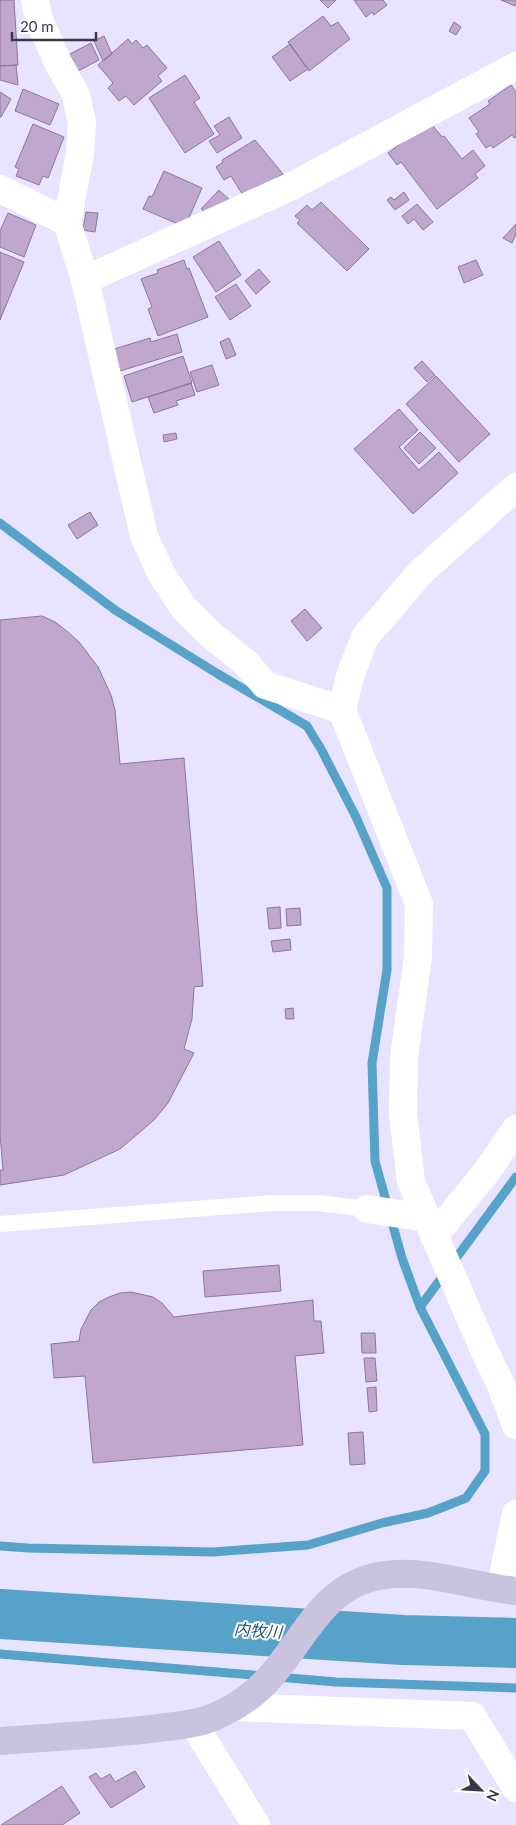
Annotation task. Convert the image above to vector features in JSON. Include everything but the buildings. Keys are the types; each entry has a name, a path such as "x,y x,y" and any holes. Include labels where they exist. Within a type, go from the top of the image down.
{"street":[{"path":"35,0 39,20 58,62 76,95 82,123 80,154 67,222 85,280 144,536 162,575 184,608 210,634 246,663 265,685 334,707 419,904 418,957 404,1057 402,1112 411,1182 421,1223 501,1385 516,1426"},
{"path":"85,280 292,186 516,66"},
{"path":"0,189 67,222"},
{"path":"334,707 350,676 365,637 421,572 516,487"},
{"path":"421,1223 488,1170 516,1129"},
{"path":"367,1209 421,1223"},
{"path":"0,1741 120,1733 193,1723 214,1717 242,1702 272,1674 313,1619 337,1594 366,1579 395,1574 417,1574 508,1590 516,1514"},
{"path":"242,1702 472,1716 516,1788"},
{"path":"193,1723 256,1825"}],"lane":[{"path":"0,1224 272,1203 318,1203 367,1209"}],"waterway":[{"path":"0,523 115,610 218,674 307,726 321,749 356,817 387,888 387,970 372,1063 375,1161 402,1258 420,1307 485,1434 485,1471 466,1498 428,1513 382,1523 308,1545 213,1552 0,1546"},
{"path":"420,1307 516,1177"},
{"name":"内牧川","path":"0,1614 403,1640 516,1643"},
{"path":"0,1654 264,1676"},
{"path":"277,1677 336,1682 516,1688"}]}
